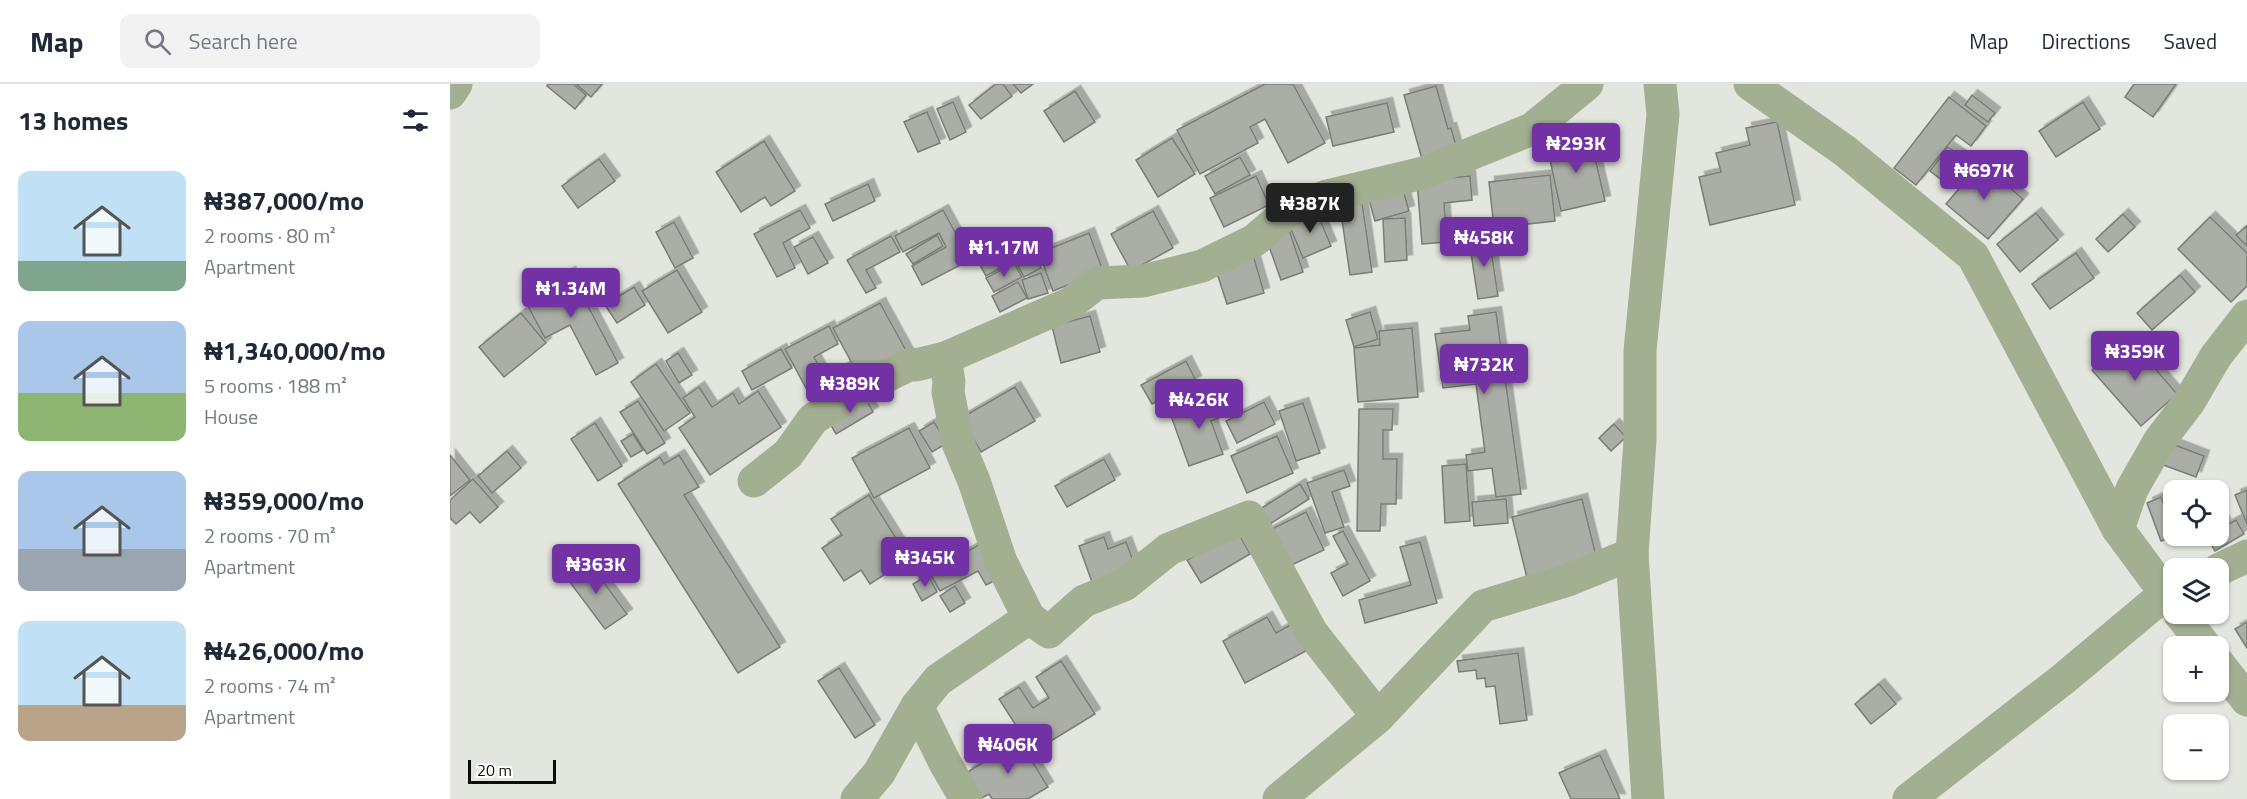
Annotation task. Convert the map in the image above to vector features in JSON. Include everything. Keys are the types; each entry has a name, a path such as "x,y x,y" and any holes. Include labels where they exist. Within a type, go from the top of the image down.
{"street":[{"path":"450,93 456,84"},
{"path":"754,481 789,454 813,419 856,391 911,364 916,366 945,358 1071,303 1097,283 1143,281 1202,266 1255,240 1286,213 1327,196 1423,173 1532,129 1587,84"},
{"path":"1648,799 1632,554 1640,440 1640,351 1663,114 1660,84"},
{"path":"1750,84 1845,151 1973,256 2118,529 2163,588"},
{"path":"2118,529 2132,489 2160,440 2189,402 2216,356 2247,316"},
{"path":"945,358 950,382 948,392 958,442 974,481 1001,562 1029,618 1049,632 1084,602 1124,585 1169,549 1249,517 1312,633 1378,717"},
{"path":"1279,799 1378,717 1483,606 1568,580 1632,554"},
{"path":"2229,565 2247,556"},
{"path":"1909,799 2062,680 2163,608"},
{"path":"857,799 879,773 917,706 938,680 1029,618"},
{"path":"2229,677 2247,700"},
{"path":"917,706 966,799"}],"building":[{"path":"548,84 573,84 586,95 575,109 547,86"},
{"path":"576,84 602,84 591,97"},
{"path":"996,84 1003,84 1012,96 981,119 969,105"},
{"path":"1013,84 1033,84 1021,93"},
{"path":"1265,84 1293,84 1325,143 1288,163 1265,119 1250,127 1258,143 1200,174 1177,130"},
{"path":"2134,84 2176,84 2153,117 2125,97"},
{"path":"1436,86 1448,129 1451,128 1457,149 1422,159 1404,95"},
{"path":"1075,91 1095,122 1064,142 1044,111"},
{"path":"1972,95 1995,113 1988,122 1965,105"},
{"path":"1949,97 1986,126 1971,146 1956,135 1916,185 1894,168"},
{"path":"953,102 966,132 950,140 937,109"},
{"path":"2083,102 2100,129 2056,157 2039,131"},
{"path":"1387,103 1394,132 1333,146 1326,117"},
{"path":"927,112 940,143 918,152 904,122"},
{"path":"1777,122 1795,205 1710,225 1699,177 1721,172 1716,153 1750,145 1746,128"},
{"path":"1590,136 1605,201 1561,211 1547,146"},
{"path":"1172,138 1195,174 1158,197 1136,160"},
{"path":"764,141 795,191 771,206 765,197 741,212 716,172"},
{"path":"1948,147 1961,156 1943,181 1930,171"},
{"path":"1240,157 1250,175 1215,194 1205,176"},
{"path":"599,159 615,181 578,208 562,186"},
{"path":"1981,163 2023,199 1988,239 1946,204"},
{"path":"1550,175 1555,221 1494,228 1489,182"},
{"path":"1256,176 1269,205 1224,227 1210,198"},
{"path":"1470,176 1472,200 1444,203 1447,242 1422,244 1417,181"},
{"path":"868,184 875,201 833,221 825,204"},
{"path":"1402,186 1409,211 1375,221 1368,196"},
{"path":"1362,203 1372,272 1350,275 1340,206"},
{"path":"800,210 810,228 783,243 795,268 777,277 754,234"},
{"path":"943,210 970,260 922,285 912,266 946,247 939,233 903,252 895,236"},
{"path":"1316,210 1331,246 1303,258 1288,222"},
{"path":"1153,211 1173,248 1131,271 1111,234"},
{"path":"2036,213 2058,240 2020,272 1997,244"},
{"path":"2123,214 2135,227 2108,252 2096,239"},
{"path":"2210,217 2247,253 2247,286 2231,302 2178,249"},
{"path":"1405,218 1407,260 1385,262 1383,219"},
{"path":"674,222 693,258 675,268 656,232"},
{"path":"2247,226 2247,246 2236,235"},
{"path":"1288,227 1303,272 1281,280 1265,235"},
{"path":"1089,233 1103,271 1053,291 1039,253"},
{"path":"937,235 943,246 913,264 906,254"},
{"path":"891,236 900,252 866,270 876,288 866,293 847,260"},
{"path":"813,237 828,263 808,274 794,247"},
{"path":"1489,237 1498,296 1478,299 1469,240"},
{"path":"1026,238 1041,268 1024,277 1015,260 986,276 979,263"},
{"path":"2076,253 2094,278 2050,309 2032,284"},
{"path":"1254,258 1264,293 1227,304 1216,270"},
{"path":"1014,263 1022,277 994,292 986,278"},
{"path":"677,270 702,312 668,333 642,291"},
{"path":"570,272 618,363 596,375 570,325 545,338 523,297"},
{"path":"1041,273 1048,293 1028,299 1022,280"},
{"path":"2180,275 2195,292 2152,330 2137,313"},
{"path":"1018,282 1027,298 1000,312 992,296"},
{"path":"634,287 645,305 617,323 605,305"},
{"path":"880,303 909,356 862,382 833,328"},
{"path":"1370,312 1378,339 1354,347 1346,320"},
{"path":"1496,312 1521,494 1496,497 1492,468 1468,471 1466,455 1485,452 1476,384 1443,388 1435,334 1470,330 1468,316"},
{"path":"521,313 546,343 504,377 479,347"},
{"path":"1090,316 1100,352 1061,363 1052,326"},
{"path":"829,326 838,344 814,357 825,377 847,366 855,382 814,403 785,349"},
{"path":"1412,328 1418,397 1358,402 1354,348 1380,345 1379,331"},
{"path":"2129,338 2177,394 2141,426 2092,370"},
{"path":"781,349 792,368 752,390 742,371"},
{"path":"678,353 692,375 679,383 666,361"},
{"path":"1186,361 1196,381 1152,404 1141,385"},
{"path":"656,364 690,413 664,431 631,382"},
{"path":"699,387 712,407 733,393 739,404 758,391 781,427 710,475 679,428 695,417 683,398"},
{"path":"1015,387 1035,421 981,452 961,418"},
{"path":"863,394 873,412 836,434 826,417"},
{"path":"1219,395 1226,415 1211,421 1223,454 1189,466 1170,413"},
{"path":"638,401 665,443 647,454 620,412"},
{"path":"1264,402 1275,424 1237,443 1226,421"},
{"path":"1303,403 1320,453 1296,461 1279,411"},
{"path":"1359,409 1393,409 1392,430 1383,430 1383,459 1397,459 1396,504 1381,504 1380,531 1357,531"},
{"path":"934,422 947,443 932,452 919,431"},
{"path":"595,423 622,466 598,481 571,439"},
{"path":"1614,424 1626,437 1611,451 1599,438"},
{"path":"909,428 930,468 874,498 852,458"},
{"path":"633,434 643,450 631,457 621,441"},
{"path":"1277,436 1293,473 1247,493 1231,456"},
{"path":"2167,442 2204,456 2196,477 2158,463"},
{"path":"507,451 521,468 492,493 478,476"},
{"path":"450,455 470,480 450,496"},
{"path":"679,455 699,487 684,495 780,647 738,673 618,484 660,457 664,464"},
{"path":"1104,459 1115,480 1067,507 1055,486"},
{"path":"1466,464 1470,521 1445,523 1442,466"},
{"path":"1344,470 1350,486 1332,492 1344,527 1325,533 1307,483"},
{"path":"473,479 498,507 480,523 470,512 456,524 450,518 450,500"},
{"path":"1300,484 1309,499 1270,524 1260,509"},
{"path":"2247,490 2247,524 2235,495"},
{"path":"869,495 909,559 870,584 861,570 844,581 822,548 842,535 831,519"},
{"path":"2161,497 2163,540 2161,541 2147,503"},
{"path":"1506,499 1508,523 1474,526 1472,502"},
{"path":"1582,499 1597,560 1527,578 1512,517"},
{"path":"1306,512 1324,550 1285,568 1268,531"},
{"path":"2236,520 2244,534 2229,543 2229,524"},
{"path":"1237,531 1250,554 1201,583 1187,560"},
{"path":"1343,531 1370,581 1343,596 1331,573 1348,564 1333,536"},
{"path":"1104,537 1108,549 1126,542 1135,566 1092,582 1079,546"},
{"path":"988,540 1006,575 986,585 978,571 940,591 929,572"},
{"path":"1420,542 1437,603 1365,623 1359,600 1411,585 1400,547"},
{"path":"2212,546 2224,546 2215,551"},
{"path":"588,561 627,614 605,629 566,577"},
{"path":"928,575 937,592 922,601 913,584"},
{"path":"955,586 965,603 950,612 940,596"},
{"path":"1267,617 1276,633 1292,624 1306,651 1245,683 1223,641"},
{"path":"2247,622 2247,648 2235,629"},
{"path":"1518,653 1527,720 1500,724 1495,686 1486,687 1485,678 1477,679 1476,670 1459,672 1457,661"},
{"path":"1061,661 1095,714 1033,752 999,699 1019,687 1033,708 1049,698 1036,677"},
{"path":"839,668 875,725 855,738 818,681"},
{"path":"1879,684 1896,704 1871,724 1855,704"},
{"path":"1019,740 1048,787 1028,799 992,799 989,794 982,798 966,773"},
{"path":"1600,755 1620,799 1571,799 1559,773"}]}
